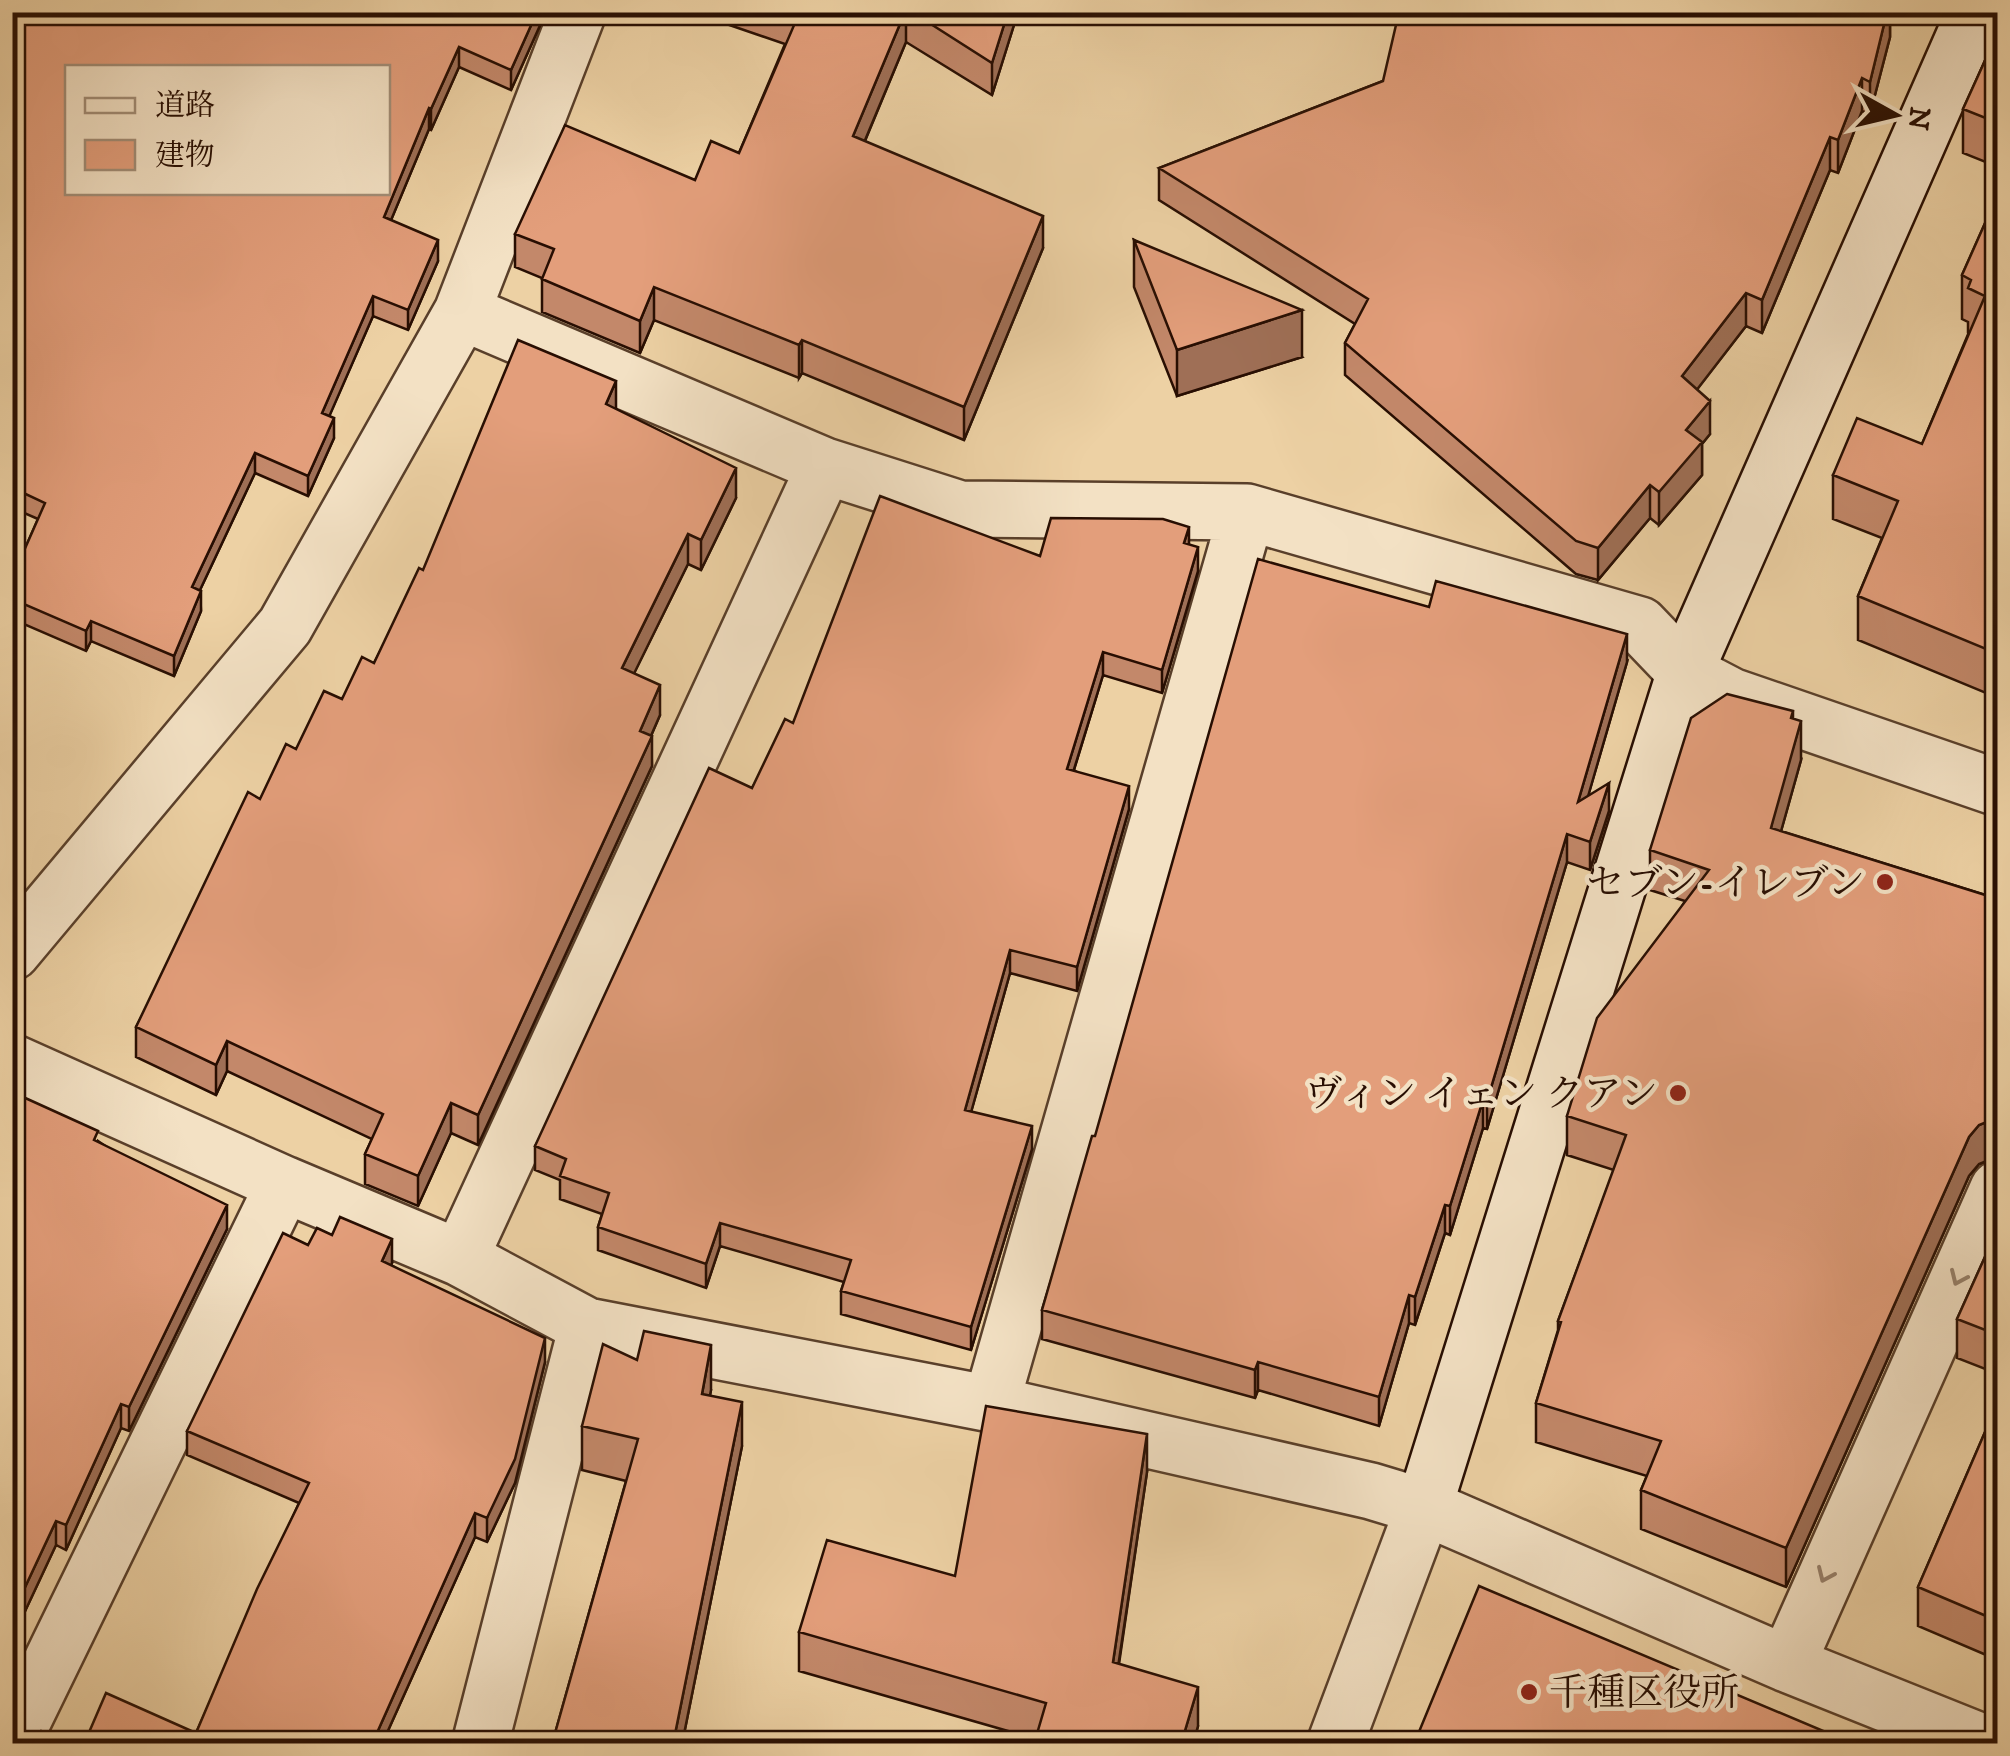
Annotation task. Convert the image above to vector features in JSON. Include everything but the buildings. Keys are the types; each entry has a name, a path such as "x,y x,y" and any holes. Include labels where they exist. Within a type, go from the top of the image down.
{"street":[{"path":"12,952 286,626 462,312 578,12"},
{"path":"1335,1744 1424,1507 1684,672 1975,12"},
{"path":"462,312 825,466 960,510 1248,512 1640,625 1684,672 1731,696 1998,788"},
{"path":"460,1258 825,466"},
{"path":"991,1404 1248,512"},
{"path":"12,1062 460,1258 587,1326 991,1404 1371,1491 1424,1507 1787,1664 1987,1744"},
{"path":"12,1743 284,1184"},
{"path":"1787,1664 1998,1189"},
{"path":"480,1744 587,1326"}],"place":[{"name":"セブン-イレブン","path":"1885,882"},
{"name":"ヴィン イェン クアン","path":"1678,1093"},
{"name":"千種区役所","path":"1529,1692"}]}
